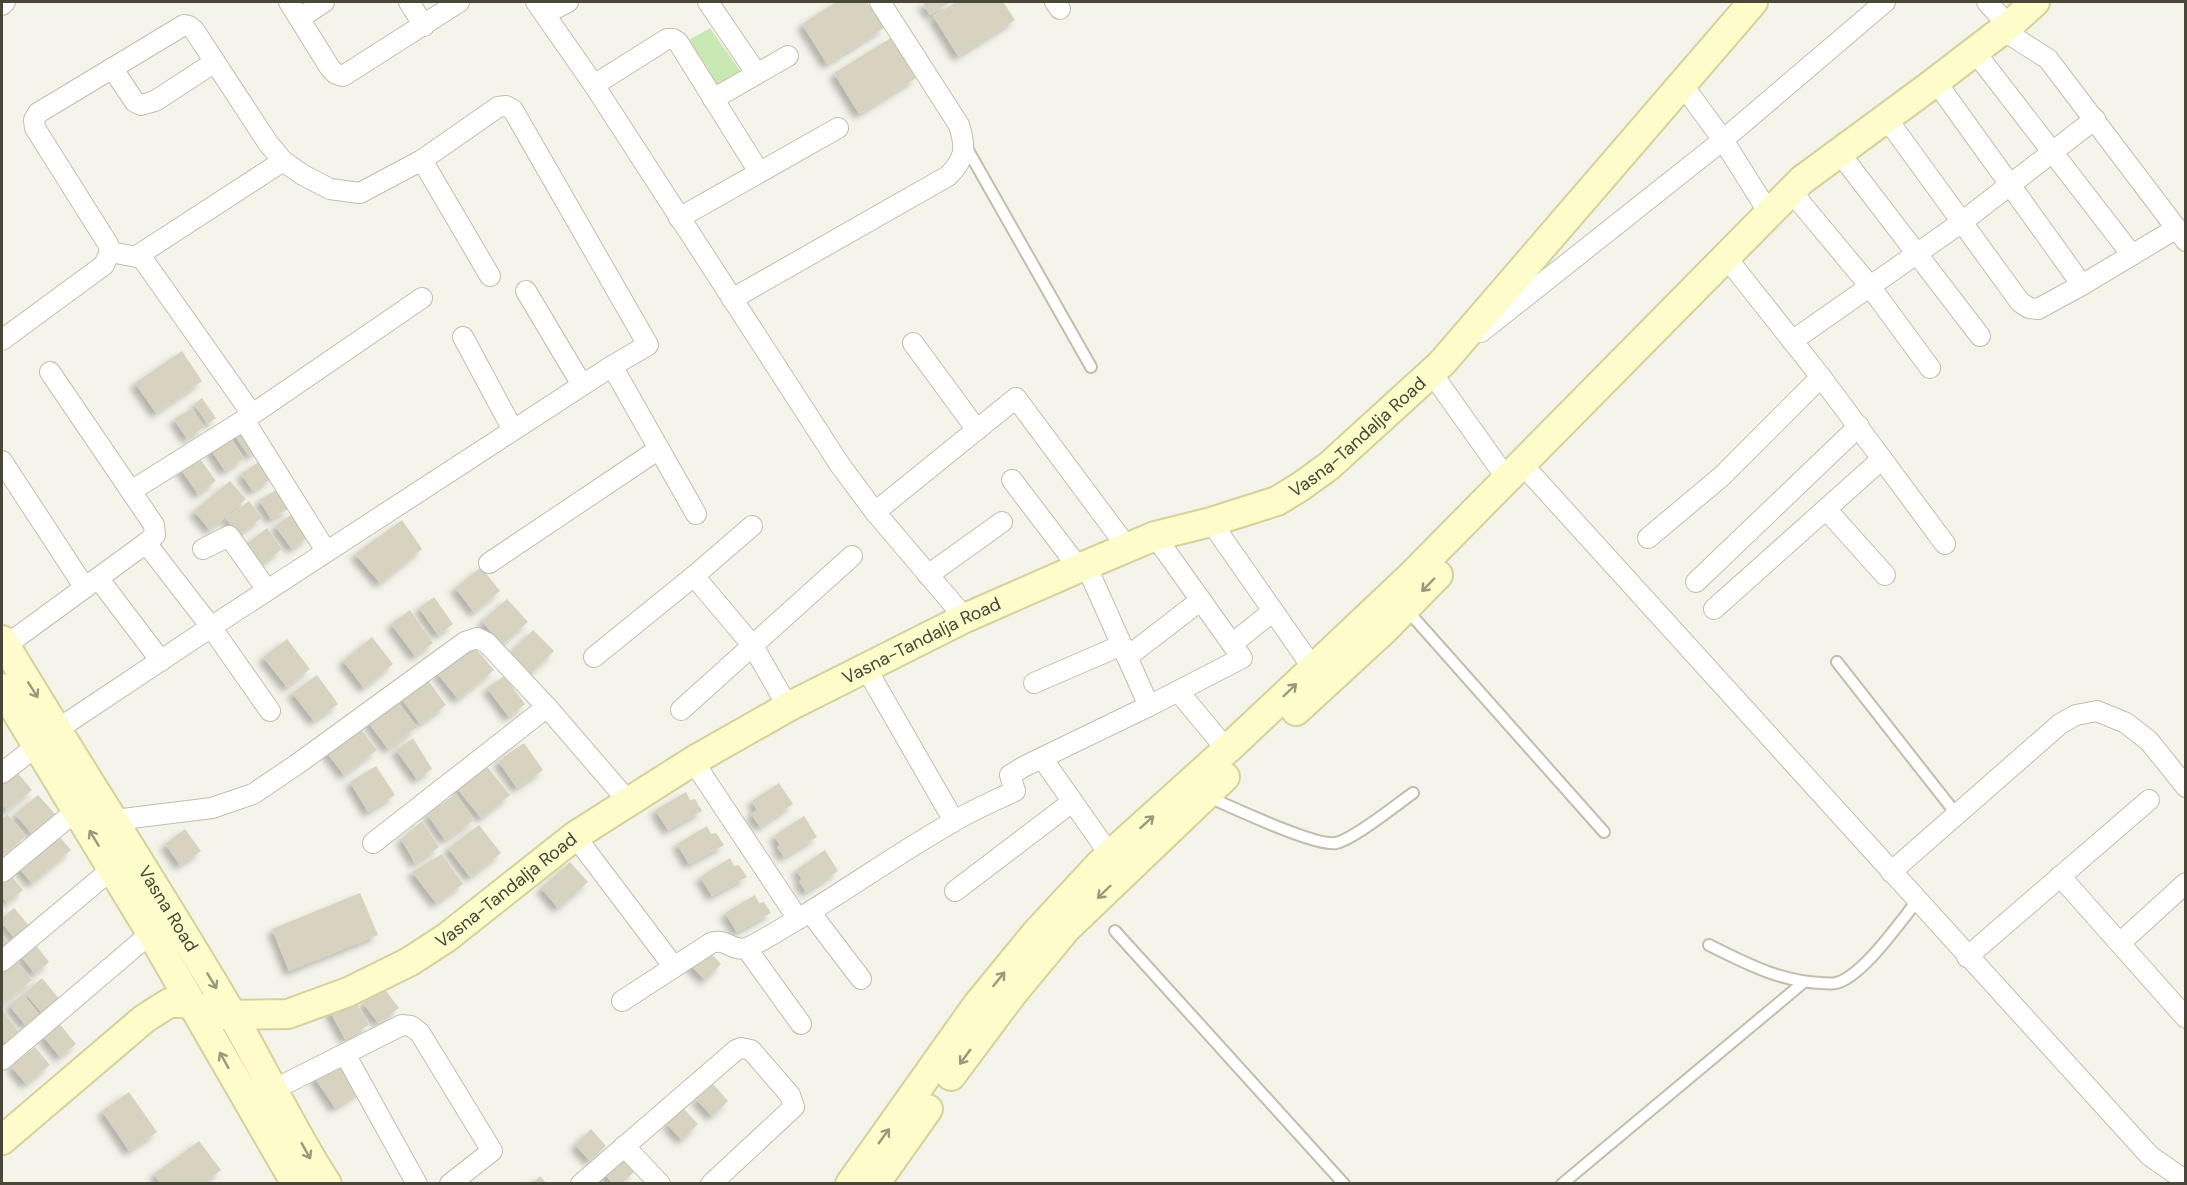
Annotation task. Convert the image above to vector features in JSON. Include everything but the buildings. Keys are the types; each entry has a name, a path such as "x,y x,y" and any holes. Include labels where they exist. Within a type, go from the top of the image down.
{"street":[{"path":"2,5 5,2"},
{"path":"324,2 294,10 330,68 336,74 343,76 459,2"},
{"path":"409,2 424,26"},
{"path":"568,2 540,8 594,85 810,421 875,512 965,618"},
{"path":"708,2 757,74"},
{"path":"732,299 948,176 962,159 965,144 959,125 880,2"},
{"name":"Vasna-Tandalja Road","path":"2,1140 158,1009 169,1004 184,1003 218,1015 288,1014 348,992 409,963 446,938 575,836 693,761 788,707 965,618 1127,547 1155,536 1211,522 1277,501 1300,487 1329,466 1437,368 1753,2"},
{"path":"1885,2 1723,140 1437,368 1520,477 1891,872 2150,1156 2186,1181"},
{"path":"1895,129 2020,302 2029,308 2038,309 2132,255 2181,234 2048,59 2010,30 1987,2"},
{"path":"850,1184 977,1005 1036,933 1110,855 1227,750 1520,477 1733,266 1764,224 1800,202 1811,191 1944,93 1982,61 2035,2"},
{"path":"875,1184 964,1057 1012,993 1066,929 1406,608 1520,477 1764,224 1802,180 1927,88 2052,2"},
{"path":"2,340 109,259 108,244 35,128 34,120 38,113 184,25 194,30 283,161 303,176 330,189 360,193 422,160 498,107 506,106 513,110 648,345 582,385 211,627 47,737 2,772"},
{"path":"594,85 668,39 674,39 759,172"},
{"path":"713,99 788,56"},
{"path":"1982,61 2132,255"},
{"path":"112,68 135,102 141,105 155,101 215,62"},
{"path":"1682,84 1723,140 1764,224"},
{"path":"1944,93 2082,285"},
{"path":"1792,341 1962,222 2095,119"},
{"path":"679,218 838,128"},
{"path":"422,160 490,276"},
{"path":"137,256 283,161"},
{"path":"1848,164 1980,336"},
{"path":"1800,202 1869,285 1930,368"},
{"path":"110,252 142,258 248,417 326,551"},
{"path":"1733,266 1860,426 1946,544"},
{"path":"526,291 582,385"},
{"path":"131,492 248,417 422,298"},
{"path":"463,337 513,430"},
{"path":"913,343 977,430"},
{"path":"612,366 696,514"},
{"path":"3,643 92,583 155,535 154,525 50,372"},
{"path":"1648,538 1722,476 1821,377"},
{"path":"875,512 1016,398 1127,547"},
{"path":"1696,582 1860,426"},
{"path":"489,563 659,449"},
{"path":"1714,609 1882,459"},
{"path":"2,461 92,583 161,661"},
{"path":"1012,480 1083,566 1149,706"},
{"path":"1826,509 1885,574"},
{"path":"928,575 1002,522"},
{"path":"1211,522 1313,668"},
{"path":"594,657 752,526"},
{"path":"203,549 229,536 267,590"},
{"path":"622,1001 717,940 724,941 740,950 747,949 804,916 954,820 1015,791 1010,775 1242,658 1155,536"},
{"path":"146,543 211,627 270,711"},
{"path":"681,710 852,556"},
{"path":"694,576 753,646 788,707"},
{"path":"1034,683 1124,651 1201,600"},
{"path":"1232,644 1273,611"},
{"path":"115,820 212,808 253,794 465,642 477,638 487,644 547,707 628,801"},
{"name":"Vasna Road","path":"3,643 47,737 77,810 296,1184"},
{"path":"866,668 954,820"},
{"name":"Vasna Road","path":"2,688 47,737 115,820 232,1014 309,1157 327,1184"},
{"path":"1178,692 1227,750"},
{"path":"373,843 547,707"},
{"path":"1891,872 2060,724 2076,715 2097,711 2126,723 2149,741 2186,787"},
{"path":"1042,758 1110,855"},
{"path":"693,761 804,916 861,979"},
{"path":"1967,957 2149,800"},
{"path":"955,891 1072,802"},
{"path":"2,872 77,810"},
{"path":"575,836 674,967"},
{"path":"2,961 112,869"},
{"path":"2060,876 2184,1013"},
{"path":"2120,944 2186,883"},
{"path":"2,1060 151,933"},
{"path":"747,949 801,1024"},
{"path":"248,1103 402,1025 411,1026 420,1034 492,1151 450,1184"},
{"path":"581,1184 736,1050 746,1048 751,1050 790,1095 794,1107 711,1184"},
{"path":"345,1054 417,1184"},
{"path":"624,1146 660,1184"}],"lane":[{"path":"965,144 1091,367"},
{"path":"1406,608 1604,832"},
{"path":"1837,662 1957,814"},
{"path":"1205,796 1292,832 1323,843 1335,843 1348,838 1413,793"},
{"path":"1709,945 1755,968 1804,982 1836,983 1855,972 1877,951 1917,901"},
{"path":"1115,931 1344,1184"},
{"path":"1563,1184 1804,982"}],"green space":[{"path":"710,28 741,72 719,88 687,41"}]}
